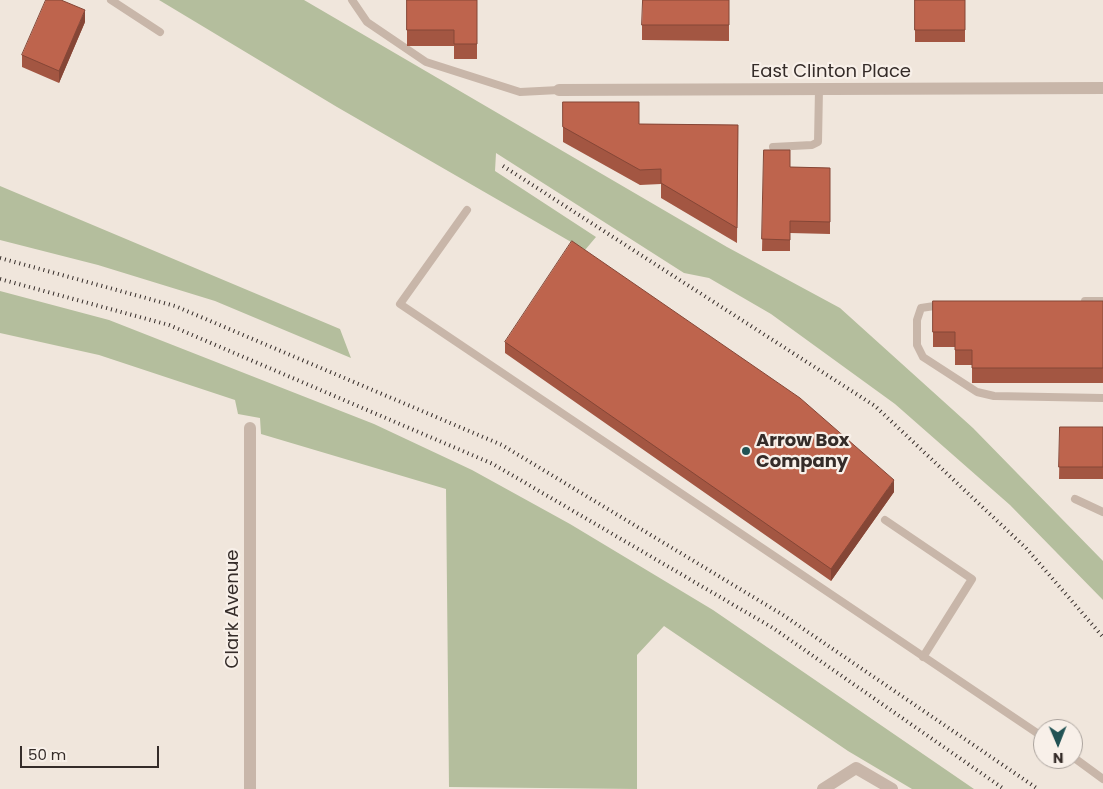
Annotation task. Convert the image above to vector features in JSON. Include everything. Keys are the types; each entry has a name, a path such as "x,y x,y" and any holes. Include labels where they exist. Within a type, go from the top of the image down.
{"street":[{"name":"East Clinton Place","path":"559,90 1103,88"},
{"name":"Clark Avenue","path":"250,428 250,789"},
{"path":"823,789 856,768 892,789"}],"lane":[{"path":"111,0 160,32"},
{"path":"352,0 367,22 426,62 520,92 559,90"},
{"path":"773,147 812,146 818,142 819,89"},
{"path":"467,210 400,304 1033,730"},
{"path":"1074,302 1103,301"},
{"path":"950,305 921,308 917,320 918,345 923,357 977,392 994,396 1103,398"},
{"path":"1075,500 1103,512"},
{"path":"885,520 972,579 923,657"},
{"path":"1083,764 1103,779"}],"green space":[{"path":"159,0 304,0 727,247 840,308 973,428 1103,561 1103,600 1010,505 895,404 771,314 709,278 684,273 496,153 495,171 596,237 585,250 337,107"},
{"path":"0,186 340,329 351,358 215,301 98,265 0,240"},
{"path":"0,291 109,320 374,424 472,470 570,524 713,610 974,789 912,789 848,751 664,626 637,655 637,789 449,787 446,489 261,434 260,418 238,414 235,400 99,355 0,333"}],"building":[{"path":"46,0 61,0 85,10 59,71 22,55"},
{"path":"407,0 477,0 477,44 454,44 454,30 407,30"},
{"path":"643,0 729,0 729,25 642,25"},
{"path":"915,0 965,0 965,30 915,30"},
{"path":"563,102 639,102 639,124 738,125 737,228 661,183 661,169 640,170 563,127"},
{"path":"764,150 790,150 790,167 830,168 830,222 790,221 790,240 762,239"},
{"name":"Arrow Box Company","path":"572,241 800,398 894,480 831,569 505,342"},
{"path":"933,301 1103,301 1103,368 972,368 972,350 955,350 955,332 933,332"},
{"path":"1060,427 1103,427 1103,467 1059,467"}],"railway":[{"path":"503,166 875,406 1026,548 1103,637"},
{"path":"0,258 175,306 502,445 783,615 1038,789"},
{"path":"0,279 169,325 493,464 773,628 1004,789"}],"place":[{"name":"Arrow Box Company","path":"746,451"}]}
